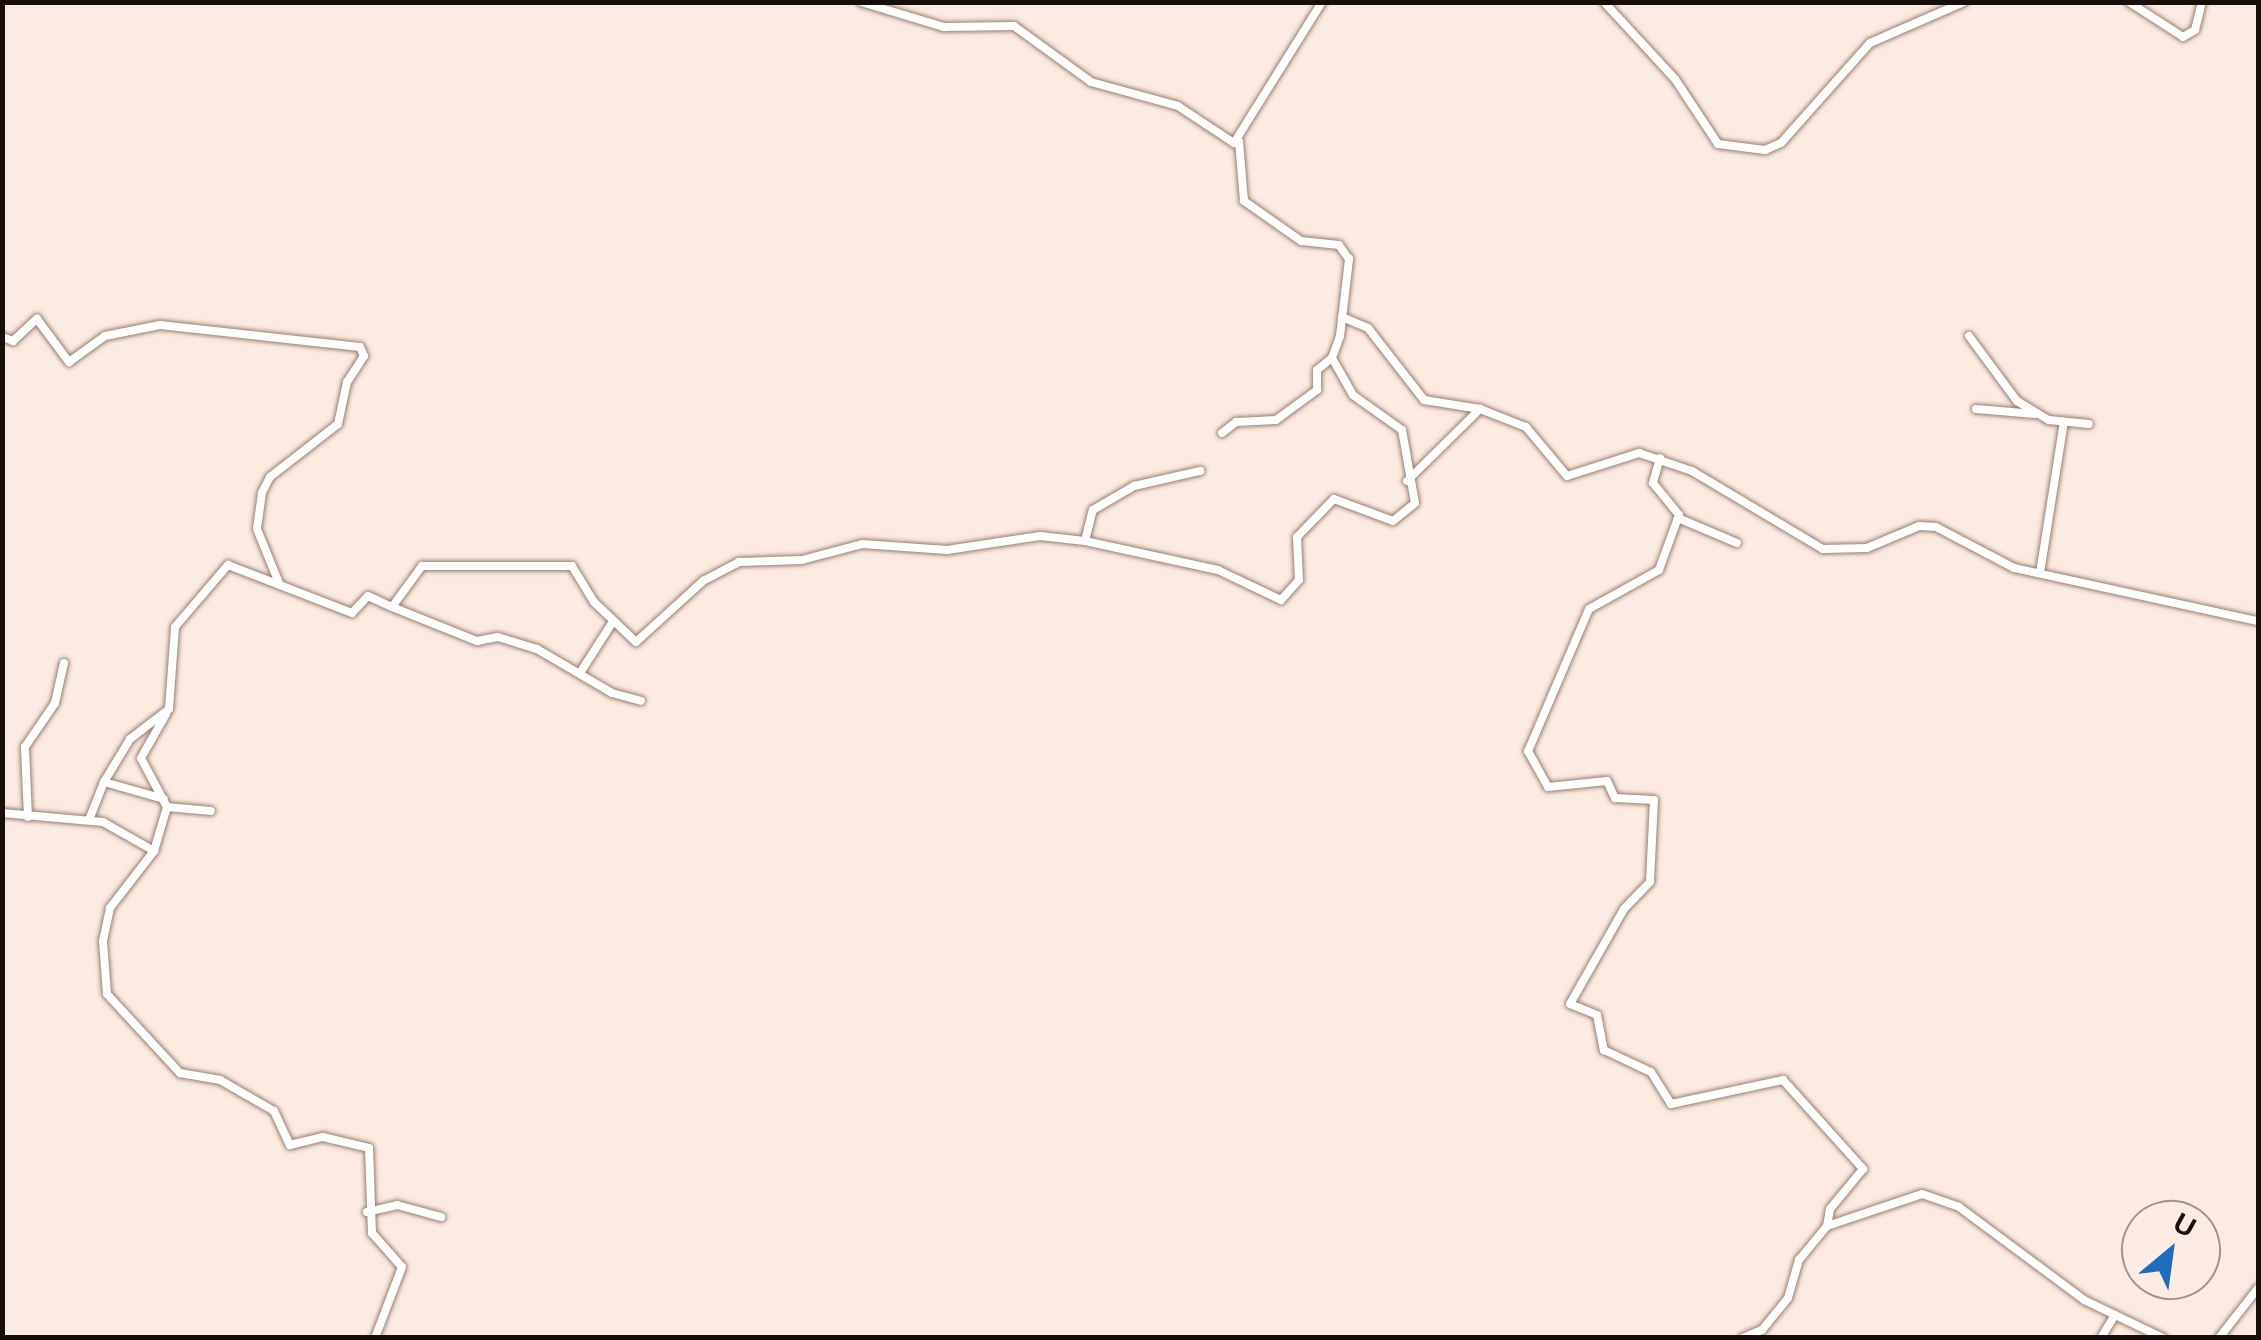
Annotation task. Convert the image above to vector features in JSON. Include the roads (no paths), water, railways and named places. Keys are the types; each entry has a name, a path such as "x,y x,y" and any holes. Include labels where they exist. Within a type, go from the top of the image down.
{"street":[{"path":"862,2 944,28 1014,26 1091,82 1178,106 1223,139 1239,141"},
{"path":"1222,433 1236,422 1276,420 1316,391 1316,370 1332,358 1342,317 1348,254 1302,241 1244,201 1239,141 1322,2"},
{"path":"1604,2 1675,79 1718,144 1735,150 1776,147 1870,44 1964,2"},
{"path":"2129,2 2183,37 2195,30 2202,2"},
{"path":"1342,317 1368,328 1424,400 1480,408 1526,427 1567,476 1639,453 1660,458 1823,549 1867,548 1936,527 2040,573 2258,621"},
{"path":"2,337 12,340 38,319 69,362 106,336 160,325 360,347 364,356 347,382 338,424 270,478 262,493 257,529 279,583"},
{"path":"1970,336 2003,386 2036,414"},
{"path":"392,607 422,566 572,566 612,623 642,640 703,581 756,558 802,560 862,544 947,550 1040,536 1085,541 1218,570 1280,600 1296,588 1297,537 1334,499 1393,521 1408,516 1416,497 1407,481 1402,430 1354,395 1332,358"},
{"path":"1407,481 1480,408"},
{"path":"1976,409 2036,414 2088,424"},
{"path":"2040,573 2064,422"},
{"path":"1660,458 1653,483 1678,518 1736,543"},
{"path":"1085,541 1093,510 1134,486 1200,470"},
{"path":"1678,518 1658,570 1600,597 1580,622 1566,675 1528,752 1548,787 1607,780 1615,798 1654,800 1650,882 1624,908 1614,938 1570,1004 1597,1015 1604,1050 1651,1072 1671,1104 1783,1080 1863,1169 1830,1209 1828,1226"},
{"path":"374,1338 402,1268 379,1246 368,1212 369,1148 323,1137 290,1145 274,1111 220,1080 180,1073 114,1007 103,940 110,908 154,851 166,803 142,758 166,714 179,620 228,565 352,613 368,596 477,641 498,637 537,649 580,674 640,700"},
{"path":"580,674 612,623"},
{"path":"28,818 24,752 54,703 64,664"},
{"path":"89,820 104,782 136,733 166,714"},
{"path":"104,782 166,803 211,812"},
{"path":"2,812 28,818 89,820 154,851"},
{"path":"1743,1338 1762,1330 1788,1298 1800,1260 1828,1226 1908,1195 1934,1196 2115,1315 2163,1338"},
{"path":"368,1212 397,1205 441,1217"},
{"path":"2219,1338 2258,1288"},
{"path":"2102,1338 2115,1315"}]}
